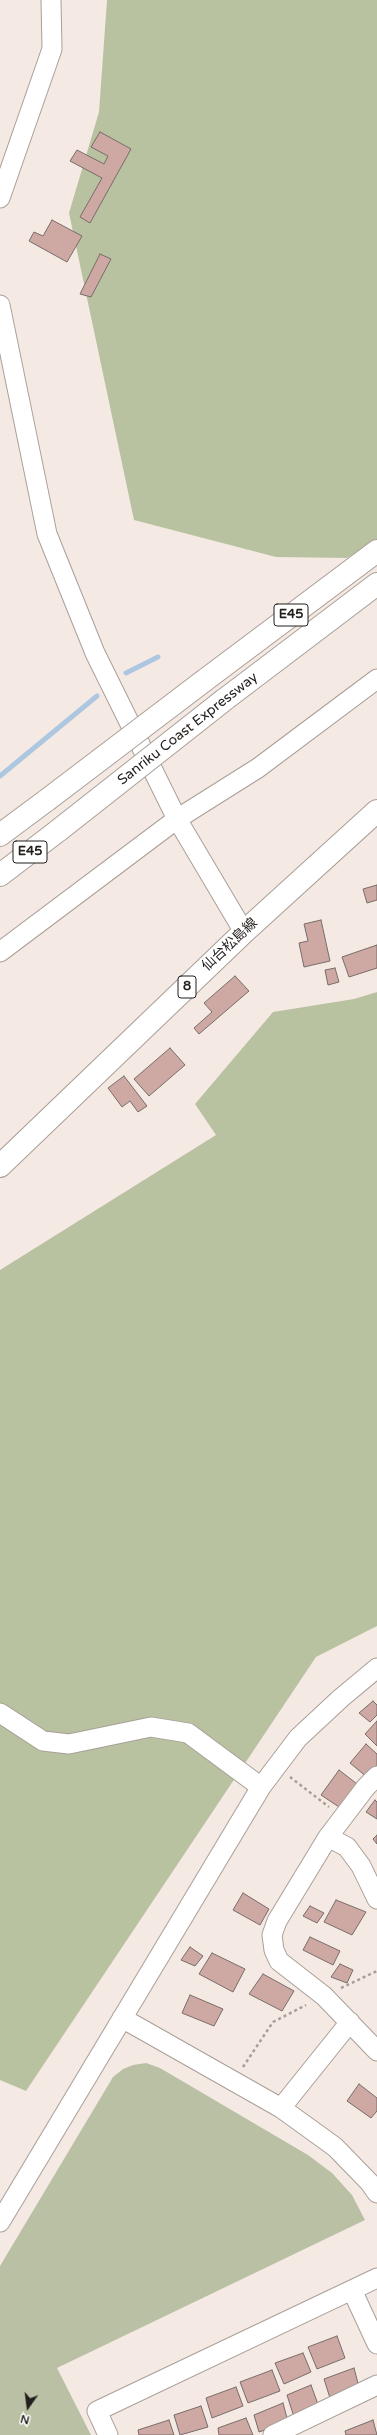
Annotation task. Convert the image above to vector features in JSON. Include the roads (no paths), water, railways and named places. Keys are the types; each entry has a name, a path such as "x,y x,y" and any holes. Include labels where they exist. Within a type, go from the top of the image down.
{"main road":[{"name":"Sanriku Coast Expressway","path":"0,836 377,551"},
{"name":"Sanriku Coast Expressway","path":"0,875 224,700 377,584"},
{"name":"仙台松島線","path":"0,1166 244,932 377,811"}],"street":[{"path":"0,198 52,49 51,0"},
{"path":"0,305 47,534 95,653 176,819 244,932"},
{"path":"0,952 176,819 258,768 377,679"},
{"path":"0,2222 262,1787 298,1738 341,1698 377,1668"},
{"path":"0,1713 44,1741 63,1744 150,1727 188,1733 262,1787"},
{"path":"377,1776 342,1817 328,1837 277,1921 272,1935 274,1950 280,1961 324,1996 377,2050"},
{"path":"328,1837 347,1847 362,1866 377,1899"},
{"path":"122,2018 281,2108 335,2147 370,2183 377,2193"},
{"path":"281,2108 325,2051 350,2022"},
{"path":"108,2435 97,2411 377,2278"},
{"path":"352,2290 377,2344"},
{"path":"273,2435 377,2385"}],"waterway":[{"path":"126,673 158,657"},
{"path":"0,776 97,696"}]}
